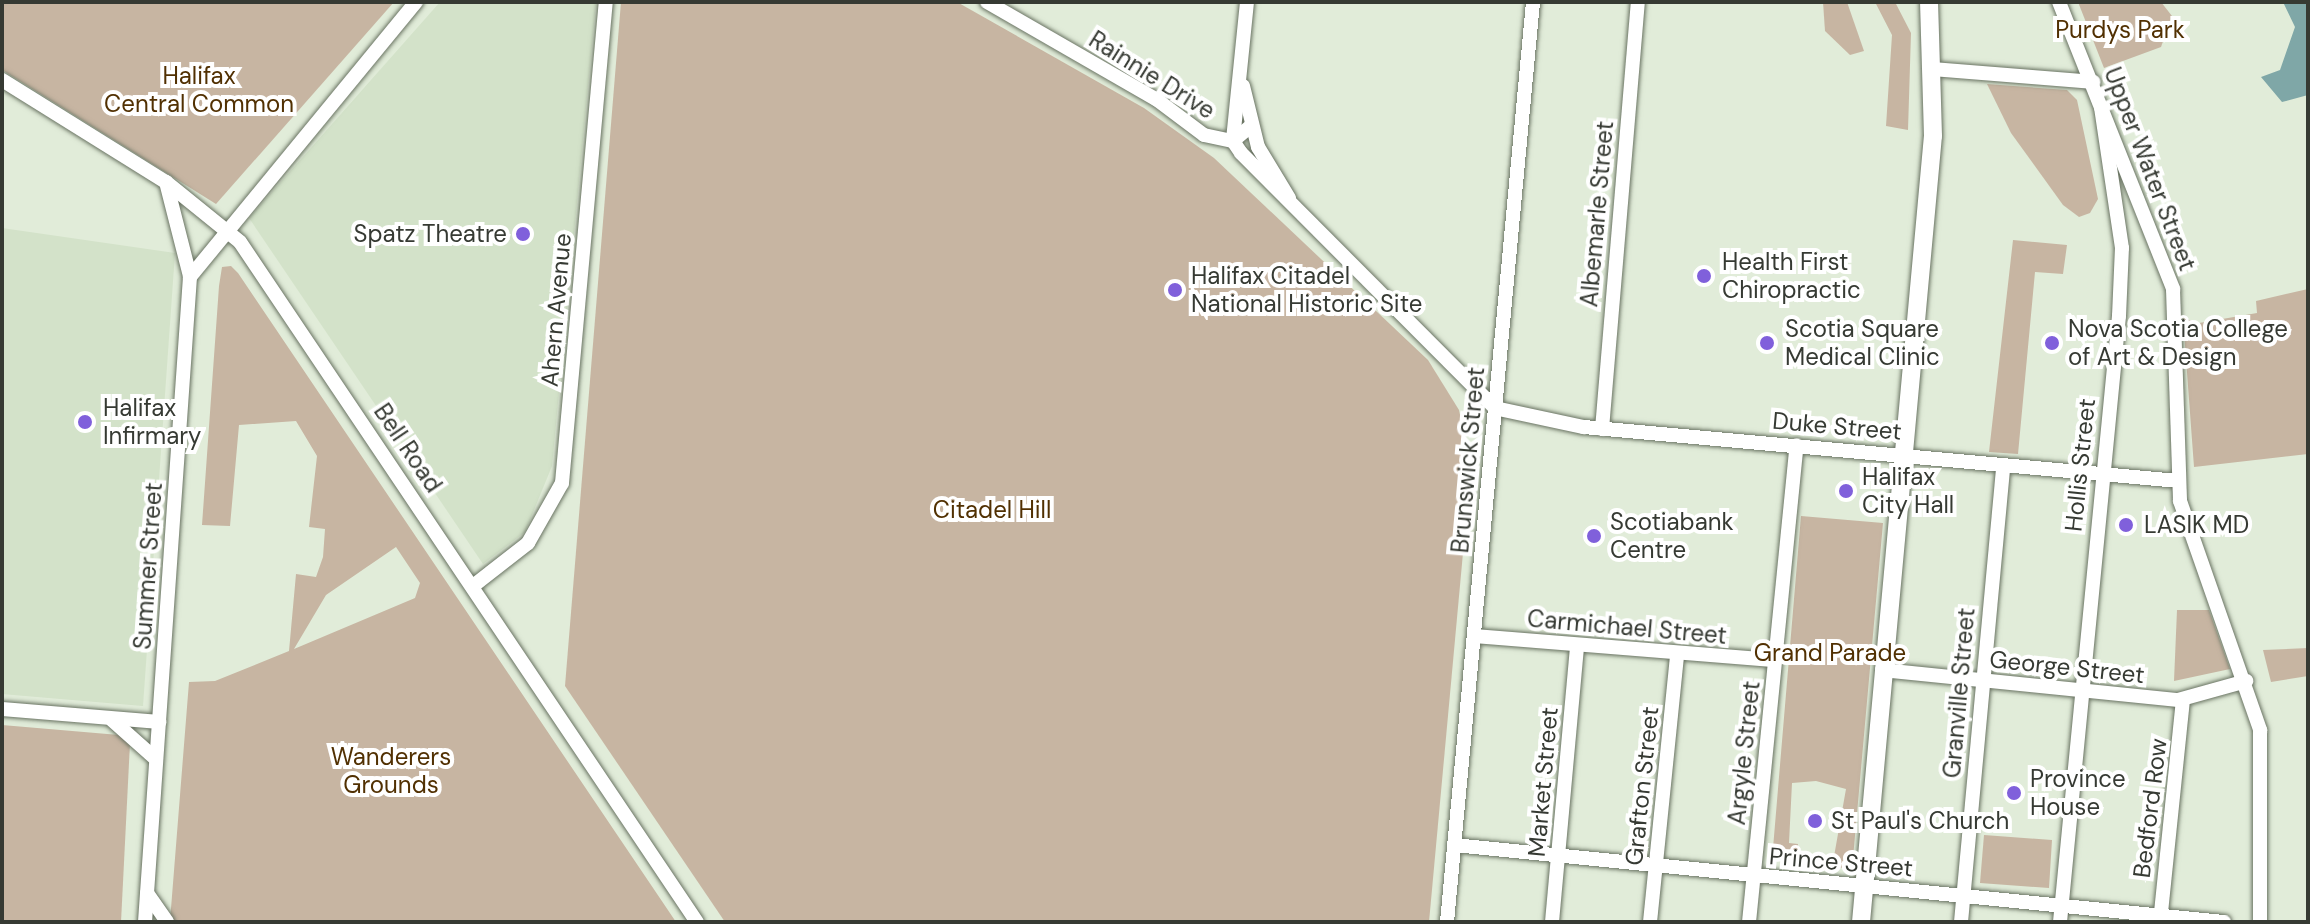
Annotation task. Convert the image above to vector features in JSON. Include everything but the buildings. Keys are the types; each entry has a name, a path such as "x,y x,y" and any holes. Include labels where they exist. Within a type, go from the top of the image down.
{"main road":[{"path":"1861,922 1882,670 1906,454 1933,69 1929,2"}],"street":[{"path":"190,277 226,226 416,2"},
{"name":"Ahern Avenue","path":"473,586 528,543 562,483 606,2"},
{"name":"Rainnie Drive","path":"987,2 1156,99 1204,135 1233,141 1251,126"},
{"path":"1247,2 1242,77 1233,141 1495,408"},
{"name":"Brunswick Street","path":"1447,922 1533,2"},
{"name":"Albemarle Street","path":"1602,429 1638,2"},
{"name":"Upper Water Street","path":"2059,2 2173,289 2178,481 2246,681 2263,776 2260,922"},
{"path":"1933,69 2093,82"},
{"path":"1242,77 1251,126 1295,207"},
{"name":"Bell Road","path":"2,80 166,182 226,226 473,586 697,922"},
{"name":"Hollis Street","path":"2060,922 2122,248 2101,103"},
{"path":"166,182 190,277"},
{"name":"Summer Street","path":"145,922 190,277"},
{"name":"Duke Street","path":"1495,408 1602,429 1906,454 2003,468 2178,481"},
{"name":"Argyle Street","path":"1749,922 1797,445"},
{"name":"Granville Street","path":"1961,922 2003,468"},
{"name":"Carmichael Street","path":"1475,636 1775,660"},
{"name":"Market Street","path":"1552,922 1577,645"},
{"name":"Grafton Street","path":"1650,922 1660,864 1677,654"},
{"name":"George Street","path":"1882,670 2183,700 2246,681"},
{"name":"Bedford Row","path":"2160,919 2183,700"},
{"path":"2,709 159,722"},
{"path":"108,718 156,759"},
{"name":"Prince Street","path":"1454,845 2062,905 2160,919 2224,922"},
{"path":"147,893 167,922"}],"shaded area":[{"path":"440,2 596,2 552,466 525,532 483,564 249,218"},
{"name":"Halifax Infirmary","path":"2,228 175,253 143,706 2,694"}],"green space":[{"name":"Halifax Central Common","path":"2,2 394,2 216,204 2,70"},
{"name":"Citadel Hill","path":"621,2 957,2 1144,108 1214,158 1428,360 1459,410 1471,466 1429,922 725,922 565,686"},
{"path":"1823,2 1847,2 1864,51 1850,55 1825,31"},
{"path":"1875,2 1895,2 1911,33 1908,130 1886,126 1892,35"},
{"name":"Purdys Park","path":"2078,2 2161,2 2172,16 2161,47 2104,68"},
{"path":"1987,84 2067,90 2077,100 2098,199 2090,213 2079,217 2063,205 2011,133"},
{"path":"2013,240 2067,245 2063,274 2035,272 2018,454 1989,452"},
{"name":"Wanderers Grounds","path":"231,266 238,273 676,922 170,921 189,682 215,681 289,651 296,574 316,577 323,557 325,529 309,527 317,456 296,421 239,425 230,526 202,525 222,267","holes":["396,547 420,583 415,598 294,649 326,595"]},
{"path":"2308,289 2308,454 2194,467 2183,318 2199,323 2257,313 2256,301"},
{"name":"Grand Parade","path":"1801,516 1883,523 1852,869 1772,860","holes":["1816,781 1846,789 1833,862 1797,858 1798,844 1789,843 1792,783"]},
{"path":"2177,610 2209,610 2230,669 2174,681"},
{"path":"2308,648 2308,676 2271,682 2263,650"},
{"path":"2,725 119,735 130,743 121,922 2,922"},
{"path":"1984,835 2052,840 2049,888 1980,883"}],"water":[{"path":"2283,2 2308,2 2308,95 2282,102 2261,77 2280,70 2295,27"}],"place":[{"name":"Spatz Theatre","path":"523,234"},
{"name":"Health First Chiropractic","path":"1704,276"},
{"name":"Halifax Citadel National Historic Site","path":"1175,290"},
{"name":"Scotia Square Medical Clinic","path":"1767,343"},
{"name":"Nova Scotia College of Art & Design","path":"2052,343"},
{"name":"Halifax Infirmary","path":"85,422"},
{"name":"Halifax City Hall","path":"1846,491"},
{"name":"LASIK MD","path":"2126,525"},
{"name":"Scotiabank Centre","path":"1594,536"},
{"name":"Province House","path":"2014,793"},
{"name":"St Paul's Church","path":"1815,821"}]}
